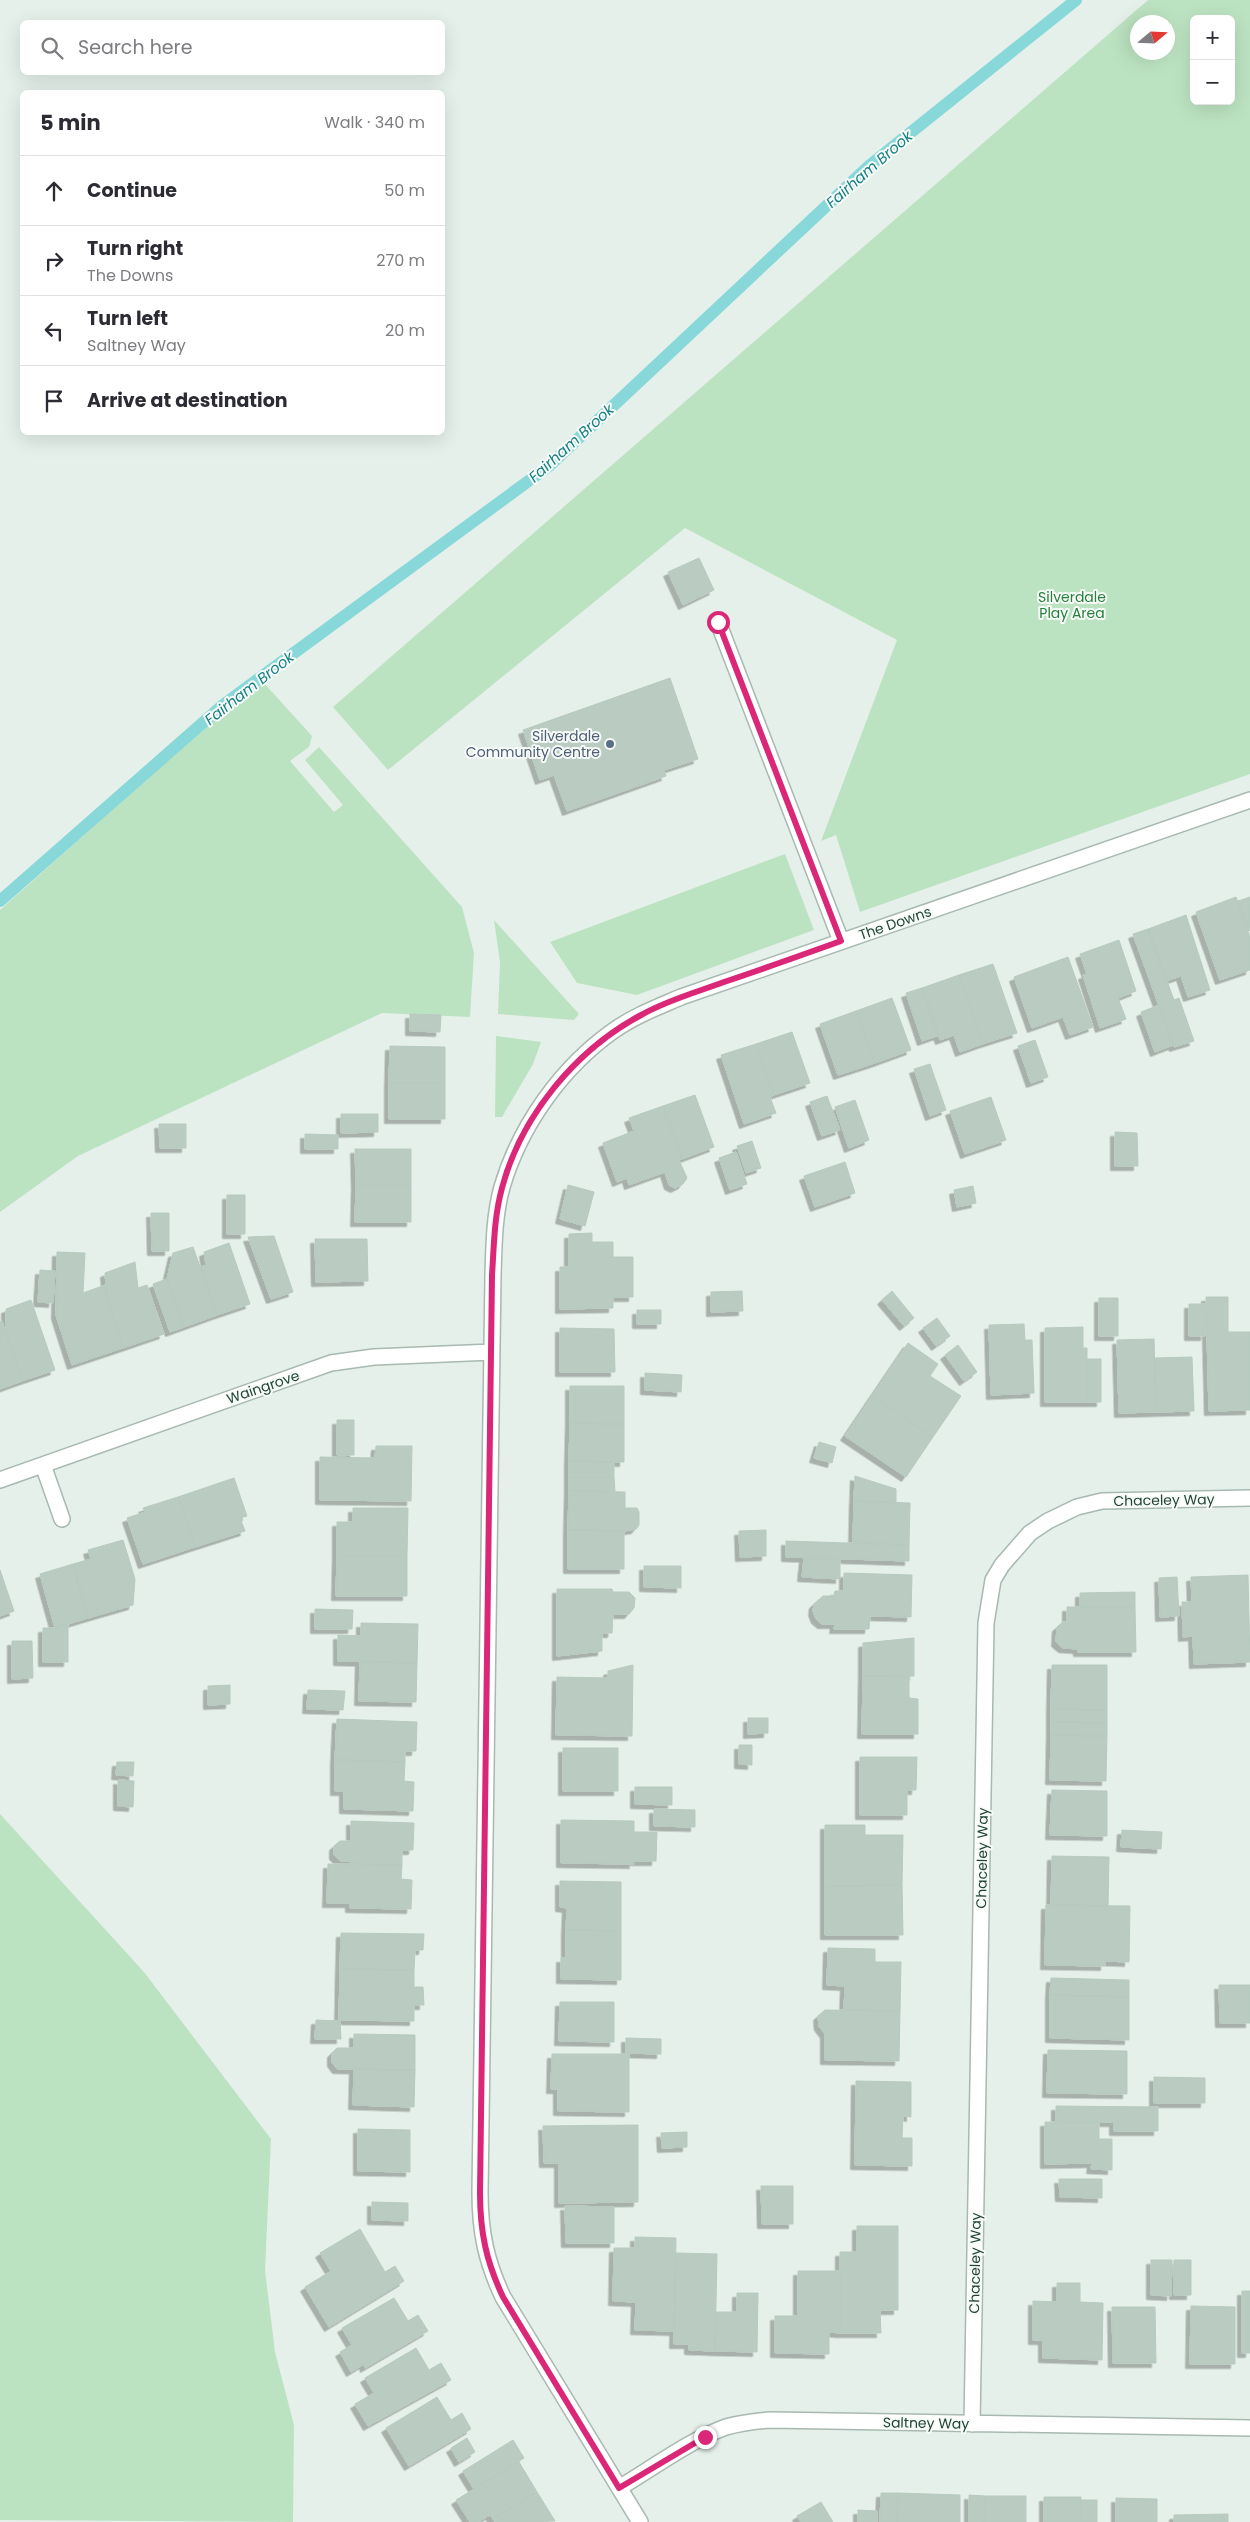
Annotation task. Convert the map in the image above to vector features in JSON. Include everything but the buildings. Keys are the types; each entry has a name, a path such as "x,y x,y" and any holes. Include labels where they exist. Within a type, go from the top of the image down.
{"street":[{"path":"718,622 841,941"},
{"name":"The Downs","path":"640,2522 503,2297 490,2270 483,2243 480,2192 495,1223 502,1188 513,1156 532,1119 582,1056 614,1031 644,1013 682,997 841,941 1250,800"},
{"name":"Waingrove","path":"0,1480 331,1363 374,1357 492,1352"},
{"path":"43,1465 62,1519"},
{"name":"Chaceley Way","path":"972,2424 986,1633 988,1601 993,1580 1002,1565 1030,1534 1048,1521 1077,1507 1102,1501 1250,1498"},
{"name":"Saltney Way","path":"619,2488 705,2437 725,2428 748,2422 772,2420 1250,2428"}],"green space":[{"name":"Silverdale Play Area","path":"1148,0 1250,0 1250,774 860,912 836,835 821,841 897,640 685,528 388,770 333,707 1130,16 1130,60 1175,60 1175,15 1131,15"},
{"path":"263,682 312,736 309,747 290,761 334,812 343,805 305,760 319,747 462,907 474,953 470,1017 382,1013 78,1156 0,1212 0,910 213,720"},
{"path":"785,854 814,930 637,995 577,983 550,942"},
{"path":"494,920 579,1014 574,1020 498,1014 500,962"},
{"path":"496,1036 541,1042 533,1064 502,1117 495,1117"},
{"path":"0,1814 144,1972 271,2139 265,2270 275,2352 294,2425 293,2522 0,2520"}],"waterway":[{"name":"Fairham Brook","path":"0,901 223,705 549,466 869,166 1076,0"}],"place":[{"name":"Silverdale Community Centre","path":"610,744"}],"route":[{"path":"705,2437 619,2488 503,2297 490,2270 483,2243 480,2192 492,1275 495,1223 502,1188 513,1156 532,1119 582,1056 614,1031 644,1013 682,997 841,941 718,622"}]}
